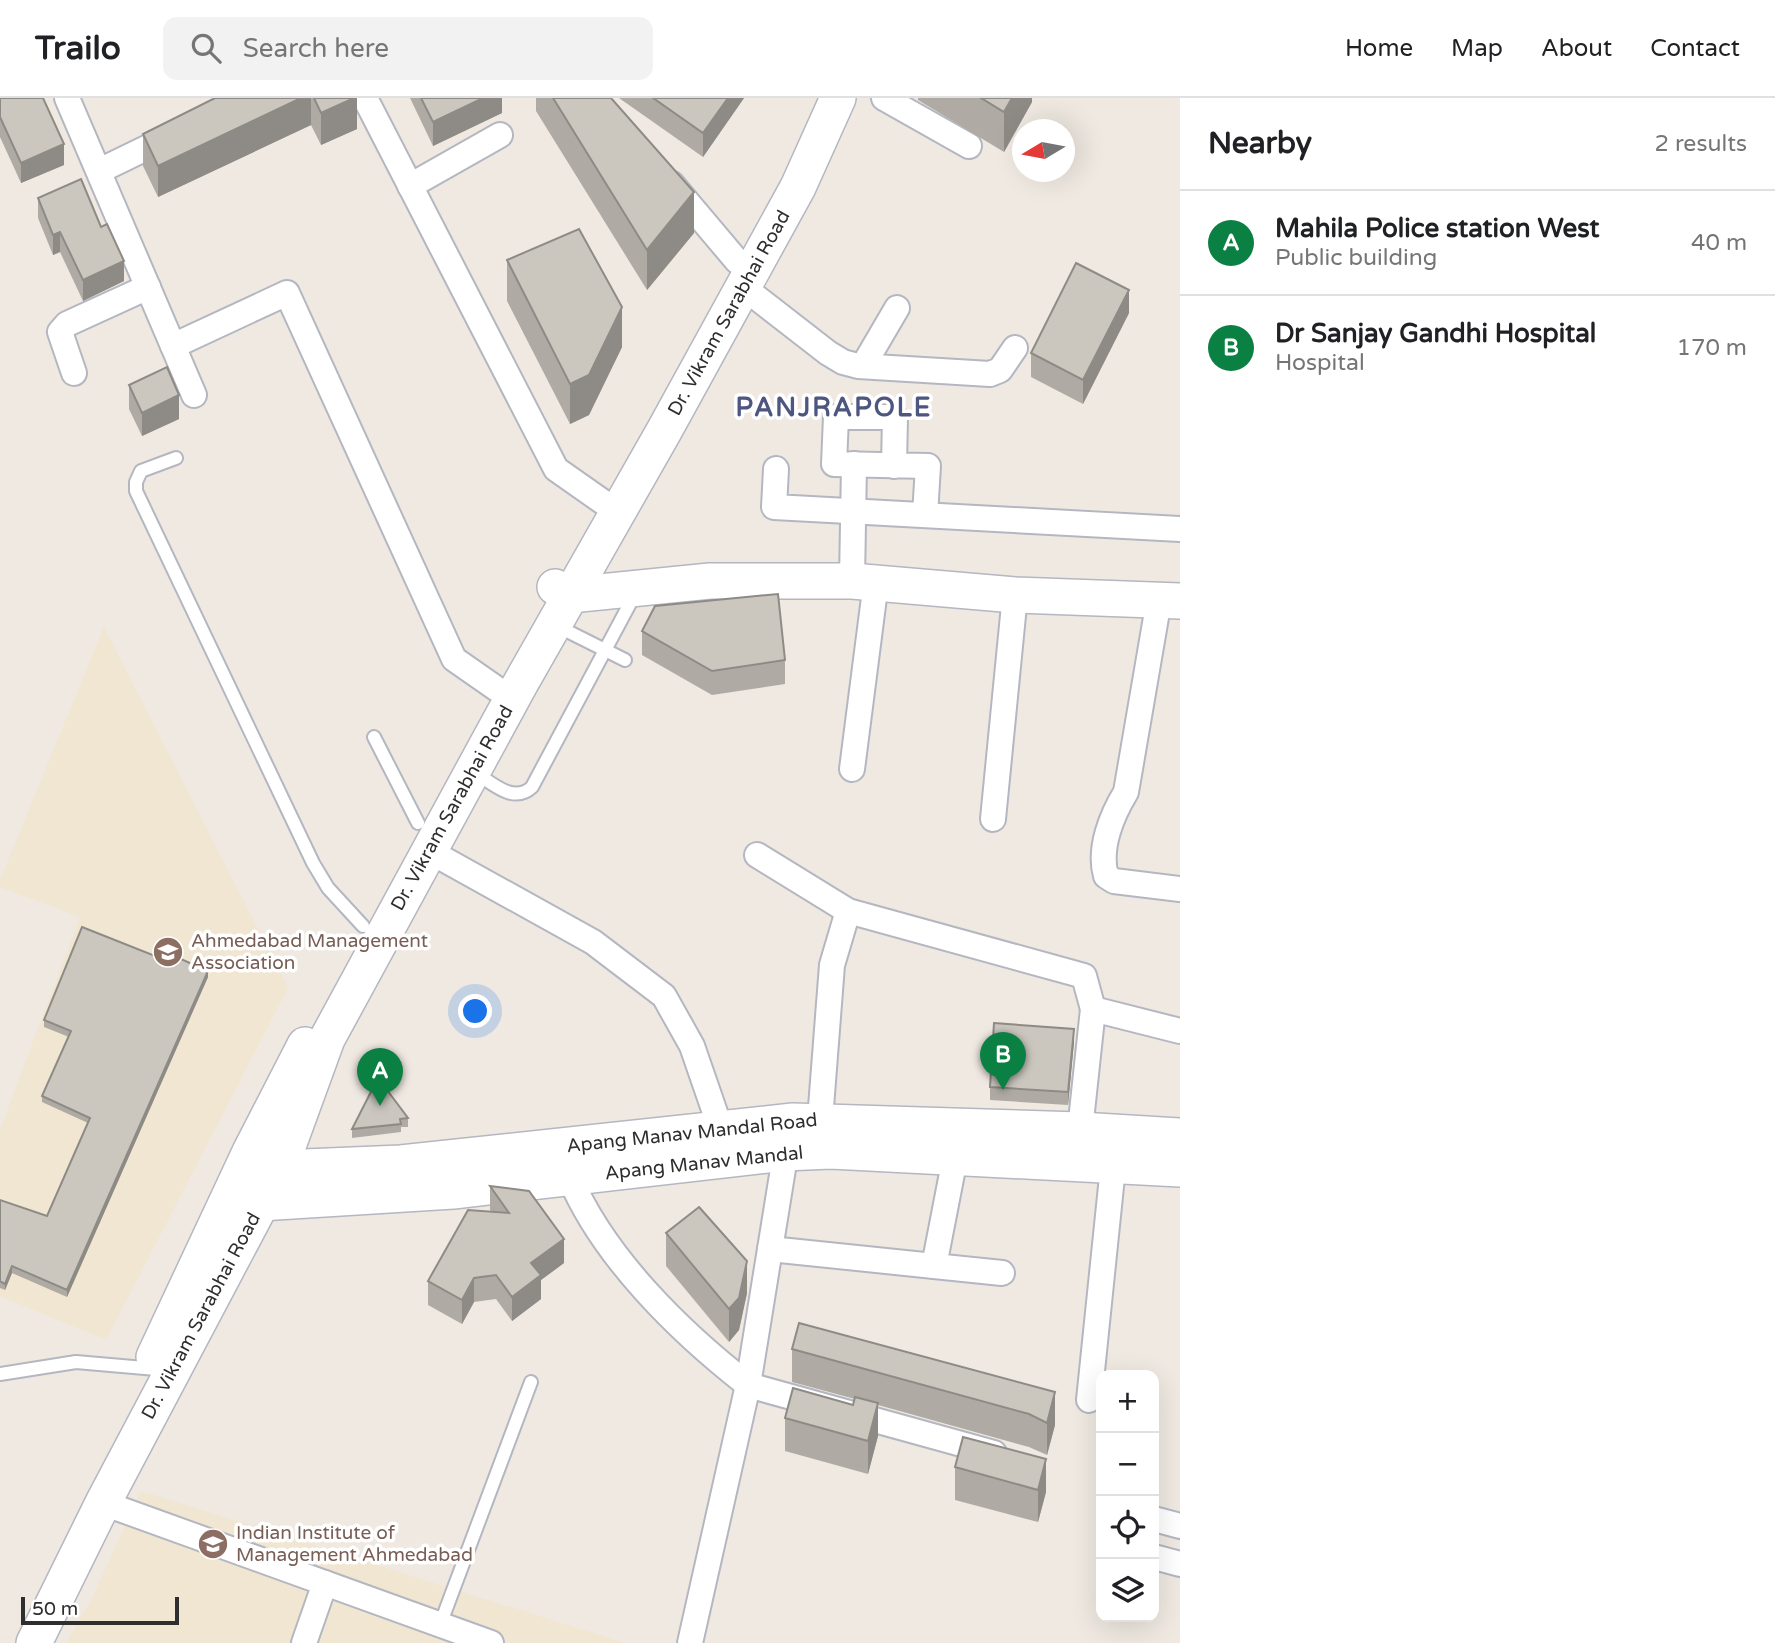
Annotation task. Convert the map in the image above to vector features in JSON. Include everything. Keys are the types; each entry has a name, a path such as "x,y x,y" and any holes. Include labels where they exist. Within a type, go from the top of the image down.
{"main road":[{"name":"Dr. Vikram Sarabhai Road","path":"15,1643 160,1370 327,1040 497,689 563,591 740,274 817,98"},
{"name":"Dr. Vikram Sarabhai Road","path":"265,1160 363,926 423,837 472,771 553,625 563,591 603,502 740,274 798,187 838,98"},
{"path":"563,591 710,581 864,582 1015,595 1170,601"},
{"name":"Apang Manav Mandal Road","path":"265,1160 401,1163 719,1127 799,1131 1080,1130 1180,1136"},
{"name":"Apang Manav Mandal","path":"247,1195 453,1191 569,1178 799,1131 831,1151 1117,1168 1180,1169"},
{"path":"1117,1168 1122,1133"},
{"name":"Dr. Vikram Sarabhai Road","path":"34,1643 103,1503 160,1370"}],"street":[{"path":"67,98 194,395"},
{"path":"365,98 556,469 603,502"},
{"path":"884,98 969,146"},
{"path":"99,171 195,123"},
{"path":"410,186 500,135"},
{"path":"659,169 740,274 828,353 843,362 863,366 990,374 1000,370 1015,348"},
{"path":"74,373 60,332 67,324 148,288"},
{"path":"173,346 286,293 454,659 497,689"},
{"path":"863,366 897,308"},
{"path":"894,466 895,417 836,417 834,464 894,466 928,466 925,515"},
{"path":"852,769 864,582 854,510 853,464"},
{"path":"776,469 774,507 1180,529"},
{"path":"993,819 1015,595"},
{"path":"1170,601 1126,792 1112,814 1103,864 1107,876 1114,881 1180,889"},
{"path":"423,837 593,942 664,996 692,1046 719,1127"},
{"path":"757,855 848,911 1084,976 1093,1009 1080,1130"},
{"path":"690,1643 748,1385 770,1249 799,1131 832,965 848,911"},
{"path":"1093,1009 1180,1031"},
{"path":"934,1266 955,1158"},
{"path":"1089,1400 1117,1168"},
{"path":"569,1178 584,1212 603,1240 669,1315 717,1361 748,1385 1012,1458"},
{"path":"770,1249 1002,1273"},
{"path":"103,1503 491,1643"},
{"path":"1159,1520 1180,1526"},
{"path":"1158,1559 1180,1564"},
{"path":"304,1643 325,1583"}],"lane":[{"path":"176,458 141,471 136,482 136,491 313,863 328,888 363,926"},
{"path":"472,771 508,793 526,792 532,786 638,588"},
{"path":"553,625 625,660"},
{"path":"374,737 423,837"},
{"path":"0,1374 76,1362 160,1370"},
{"path":"440,1625 531,1382"}],"shaded area":[{"name":"Ahmedabad Management Association","path":"104,627 288,988 106,1340 0,1296 0,1130 80,917 0,887 0,880"},
{"name":"Indian Institute of Management Ahmedabad","path":"141,1491 625,1643 66,1643 92,1598"}],"building":[{"path":"0,98 43,98 64,144 21,163 0,117"},
{"path":"215,98 301,98 158,166 143,134"},
{"path":"314,98 354,98 321,113"},
{"path":"421,98 483,98 433,122"},
{"path":"553,98 611,98 694,192 647,250"},
{"path":"653,98 728,98 703,133"},
{"path":"981,98 1012,98 1004,112"},
{"path":"81,179 101,227 107,224 124,261 83,280 60,232 53,235 38,198"},
{"path":"579,229 622,307 589,375 570,384 507,260"},
{"path":"1076,263 1129,290 1083,380 1031,353"},
{"path":"167,367 179,395 142,413 129,385"},
{"path":"778,594 785,660 712,671 642,631 655,606"},
{"path":"82,927 160,958 163,951 208,971 67,1290 12,1266 5,1284 0,1281 0,1200 47,1216 90,1118 42,1096 71,1031 44,1020"},
{"path":"994,1023 1074,1029 1068,1092 990,1087"},
{"path":"378,1078 408,1118 400,1119 401,1124 352,1129"},
{"path":"490,1186 529,1191 564,1239 531,1263 541,1275 512,1297 496,1275 474,1278 462,1300 428,1281 468,1210 509,1213"},
{"path":"699,1207 747,1261 739,1298 729,1309 666,1233"},
{"path":"799,1323 1055,1392 1047,1423 1029,1414 792,1349"},
{"path":"793,1388 853,1405 855,1397 878,1403 868,1441 785,1418"},
{"path":"963,1437 1046,1459 1038,1490 955,1467"}],"place":[{"name":"Ahmedabad Management Association","path":"168,952"},
{"name":"Dr Sanjay Gandhi Hospital","path":"1003,1090"},
{"name":"Mahila Police station West","path":"380,1106"},
{"name":"Indian Institute of Management Ahmedabad","path":"213,1544"}],"district":[{"name":"PANJRAPOLE","path":"834,407"}]}
